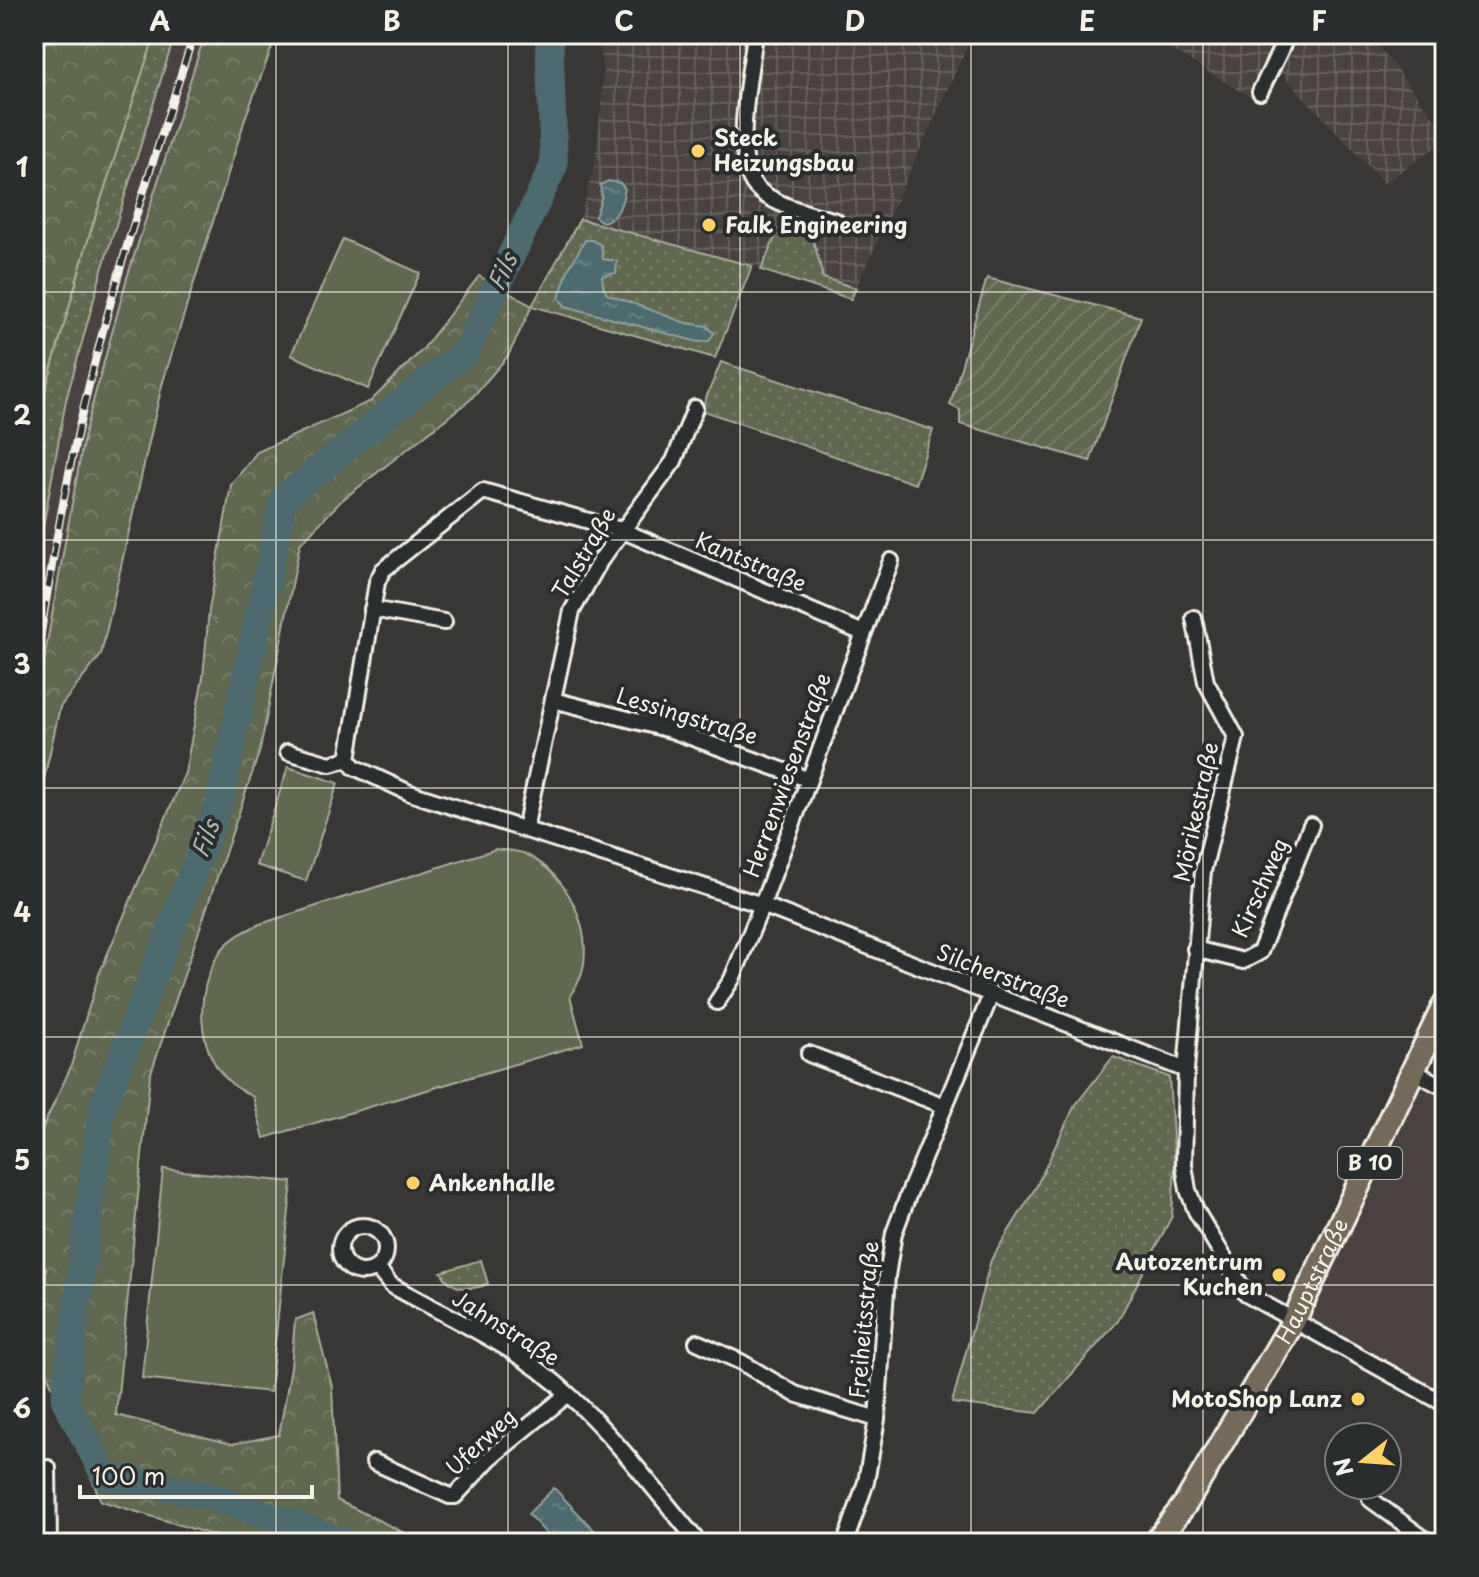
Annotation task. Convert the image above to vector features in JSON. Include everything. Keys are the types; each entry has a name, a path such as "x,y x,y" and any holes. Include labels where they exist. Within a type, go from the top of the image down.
{"main road":[{"name":"Hauptstraße","path":"1155,1543 1186,1503 1293,1322 1445,1004"}],"street":[{"path":"755,34 742,146 747,167 756,187 783,204 836,221"},
{"path":"1260,92 1288,34"},
{"name":"Talstraße","path":"525,829 572,611 621,530 674,461 695,408"},
{"name":"Kantstraße","path":"372,609 377,582 383,570 483,491 621,530 863,633"},
{"name":"Herrenwiesenstraße","path":"717,1002 732,979 762,905 891,561"},
{"path":"288,752 330,764 348,759 372,609 444,622"},
{"name":"Mörikestraße","path":"1186,1070 1203,871 1236,737 1206,682 1194,618"},
{"name":"Lessingstraße","path":"553,700 671,730 807,779"},
{"name":"Silcherstraße","path":"348,759 354,767 410,793 762,905 1186,1070"},
{"name":"Kirschweg","path":"1195,949 1243,961 1260,952 1311,825"},
{"name":"Freiheitsstraße","path":"845,1543 866,1482 877,1419 887,1276 894,1233 991,995"},
{"path":"809,1054 945,1106"},
{"path":"1186,1070 1184,1165 1192,1201 1246,1294 1445,1404"},
{"path":"1413,1071 1445,1088"},
{"name":"Jahnstraße","path":"377,1268 391,1285 521,1357 568,1394 604,1431 699,1543"},
{"path":"697,1342 741,1362 795,1394 877,1419"},
{"name":"Uferweg","path":"374,1462 455,1496 490,1458 568,1394"},
{"path":"48,1468 49,1543"},
{"path":"1373,1501 1430,1543"}],"shaded area":[{"path":"175,34 205,34 127,278 85,431 34,716 34,577 66,400 102,270"},
{"path":"599,34 973,34 851,299 734,259 580,219 595,161 601,110 603,70"},
{"path":"1160,34 1369,34 1445,132 1445,141 1384,183 1283,75 1250,97 1157,41"},
{"path":"1421,1088 1445,1100 1445,1391 1368,1354 1310,1318"}],"green space":[{"path":"43,34 155,34 90,233 34,430 34,60"},
{"path":"155,34 175,34 102,270 66,400 34,577 34,430 90,233"},
{"path":"205,34 277,34 246,116 162,385 101,655 60,707 34,825 34,716 85,431 127,278"},
{"path":"790,218 810,235 823,278 856,288 851,299 761,270 778,230"},
{"path":"580,219 752,266 715,358 532,306"},
{"path":"343,239 420,273 368,389 291,355"},
{"path":"479,276 532,306 508,356 470,400 341,501 300,544 260,750 150,1076 116,1415 232,1444 279,1435 291,1367 295,1320 313,1313 332,1387 337,1500 425,1543 239,1543 101,1501 45,1369 46,1268 34,1264 34,1146 70,1069 99,974 185,773 203,677 209,610 231,485 257,452 371,401 423,349"},
{"path":"987,278 1141,317 1090,461 960,424 960,410 950,405"},
{"path":"721,362 933,430 915,484 701,410"},
{"path":"288,767 338,783 306,881 256,865"},
{"path":"496,849 524,853 541,864 554,875 574,905 584,939 585,956 581,976 570,996 583,1044 264,1138 253,1097 232,1084 220,1071 205,1038 202,1021 206,985 224,947 243,932 260,924"},
{"path":"1113,1057 1169,1077 1175,1166 1172,1216 1118,1321 1038,1413 952,1403 991,1260 1036,1187 1074,1107"},
{"path":"163,1169 292,1182 270,1392 142,1378"},
{"path":"481,1260 488,1284 462,1288 450,1283 441,1272"}],"water":[{"path":"608,181 620,183 625,189 616,213 603,222 595,217 602,196 600,185"},
{"path":"585,240 601,245 603,259 617,261 616,273 602,276 607,294 686,323 707,326 714,333 709,341 698,342 565,306 559,298 568,270"},
{"path":"554,1488 596,1532 584,1543 555,1543 528,1514"}],"waterway":[{"name":"Fils","path":"348,1543 207,1495 105,1476 65,1400 102,1109 219,804 284,498 466,351 554,165 549,34"}],"railway":[{"path":"34,676 65,496 89,385 131,234 194,34"}],"place":[{"name":"Steck Heizungsbau","path":"698,151"},
{"name":"Falk Engineering","path":"709,225"},
{"name":"Ankenhalle","path":"413,1183"},
{"name":"Autozentrum Kuchen","path":"1279,1275"},
{"name":"MotoShop Lanz","path":"1358,1399"}]}
